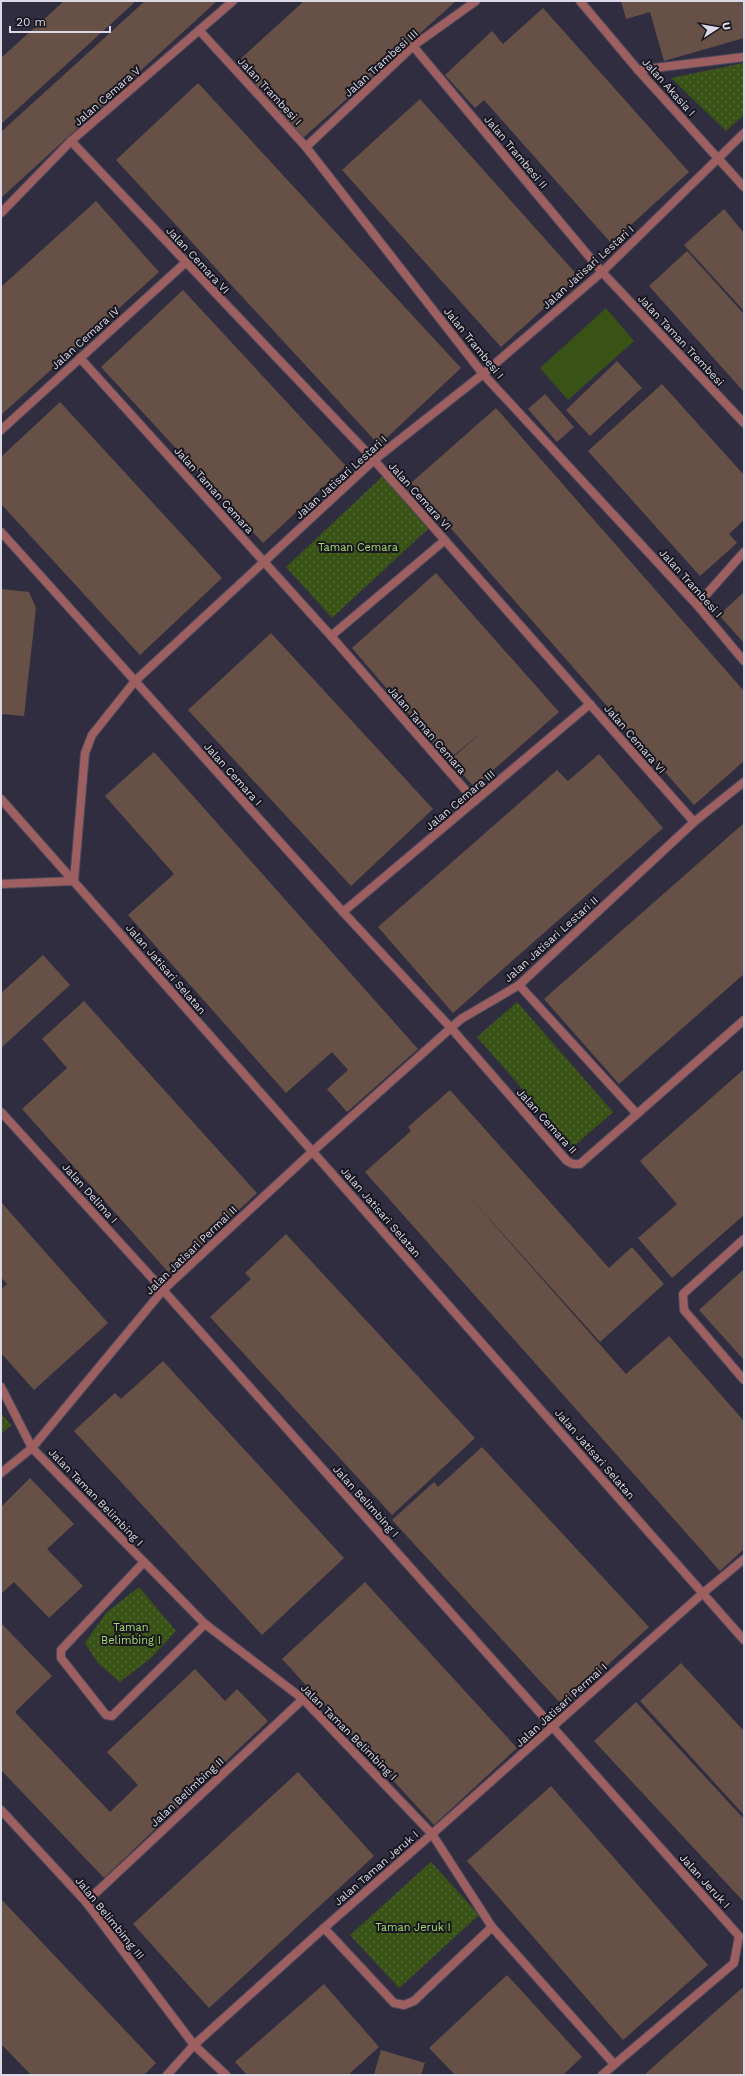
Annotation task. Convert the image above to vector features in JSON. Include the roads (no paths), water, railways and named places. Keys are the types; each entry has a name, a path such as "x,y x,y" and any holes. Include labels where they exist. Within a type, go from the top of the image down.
{"street":[{"name":"Jalan Cemara V","path":"1,213 71,141 233,1"},
{"name":"Jalan Trambesi III","path":"306,147 413,46 476,1"},
{"name":"Jalan Akasia I","path":"580,1 638,70 744,186"},
{"name":"Jalan Trambesi I","path":"199,30 306,147 483,374 697,605 744,661"},
{"name":"Jalan Trambesi II","path":"413,46 602,272"},
{"path":"638,70 744,57"},
{"name":"Jalan Jatisari Lestari I","path":"74,881 85,753 92,735 135,681 265,563 374,460 483,374 602,272 744,133"},
{"name":"Jalan Cemara VI","path":"71,141 185,263 374,460 694,822"},
{"name":"Jalan Cemara IV","path":"1,430 185,263"},
{"name":"Jalan Taman Trembesi","path":"602,272 744,423"},
{"name":"Jalan Taman Cemara","path":"80,358 331,636 475,801"},
{"name":"Jalan Cemara I","path":"1,532 343,912 451,1028"},
{"path":"331,636 445,540"},
{"path":"697,605 744,552"},
{"name":"Jalan Cemara III","path":"343,912 590,704"},
{"name":"Jalan Jatisari Lestari II","path":"313,1151 461,1019 519,985 694,822 744,782"},
{"name":"Jalan Jatisari Selatan","path":"1,799 744,1640"},
{"path":"1,884 74,881"},
{"path":"519,985 637,1114"},
{"name":"Jalan Cemara II","path":"451,1028 567,1161 573,1164 580,1164 744,1020"},
{"name":"Jalan Delima I","path":"1,1112 162,1290"},
{"name":"Jalan Jatisari Permai II","path":"1,1473 32,1448 162,1290 313,1151"},
{"path":"744,1240 684,1294 684,1310 744,1380"},
{"name":"Jalan Belimbing I","path":"162,1290 553,1727"},
{"name":"Jalan Taman Belimbing I","path":"1,1387 32,1448 205,1624 303,1699 432,1834"},
{"name":"Jalan Jatisari Permai I","path":"432,1834 703,1593 744,1559"},
{"name":"Jalan Taman Belimbing I","path":"144,1562 61,1650 61,1658 106,1715 112,1716 205,1624"},
{"name":"Jalan Belimbing II","path":"86,1902 303,1699"},
{"name":"Jalan Jeruk I","path":"553,1727 739,1936 734,1963 602,2075"},
{"name":"Jalan Belimbimg III","path":"1,1810 86,1902 194,2045 226,2075"},
{"name":"Jalan Taman Jeruk I","path":"167,2075 194,2045 324,1928 432,1834 492,1927 614,2064"},
{"path":"324,1928 394,2003 404,2005 414,2001 492,1927"}],"park label":[{"name":"Taman Cemara","path":"358,547"},
{"name":"Taman Belimbing I","path":"131,1633"},
{"name":"Taman Jeruk I","path":"413,1927"}]}
